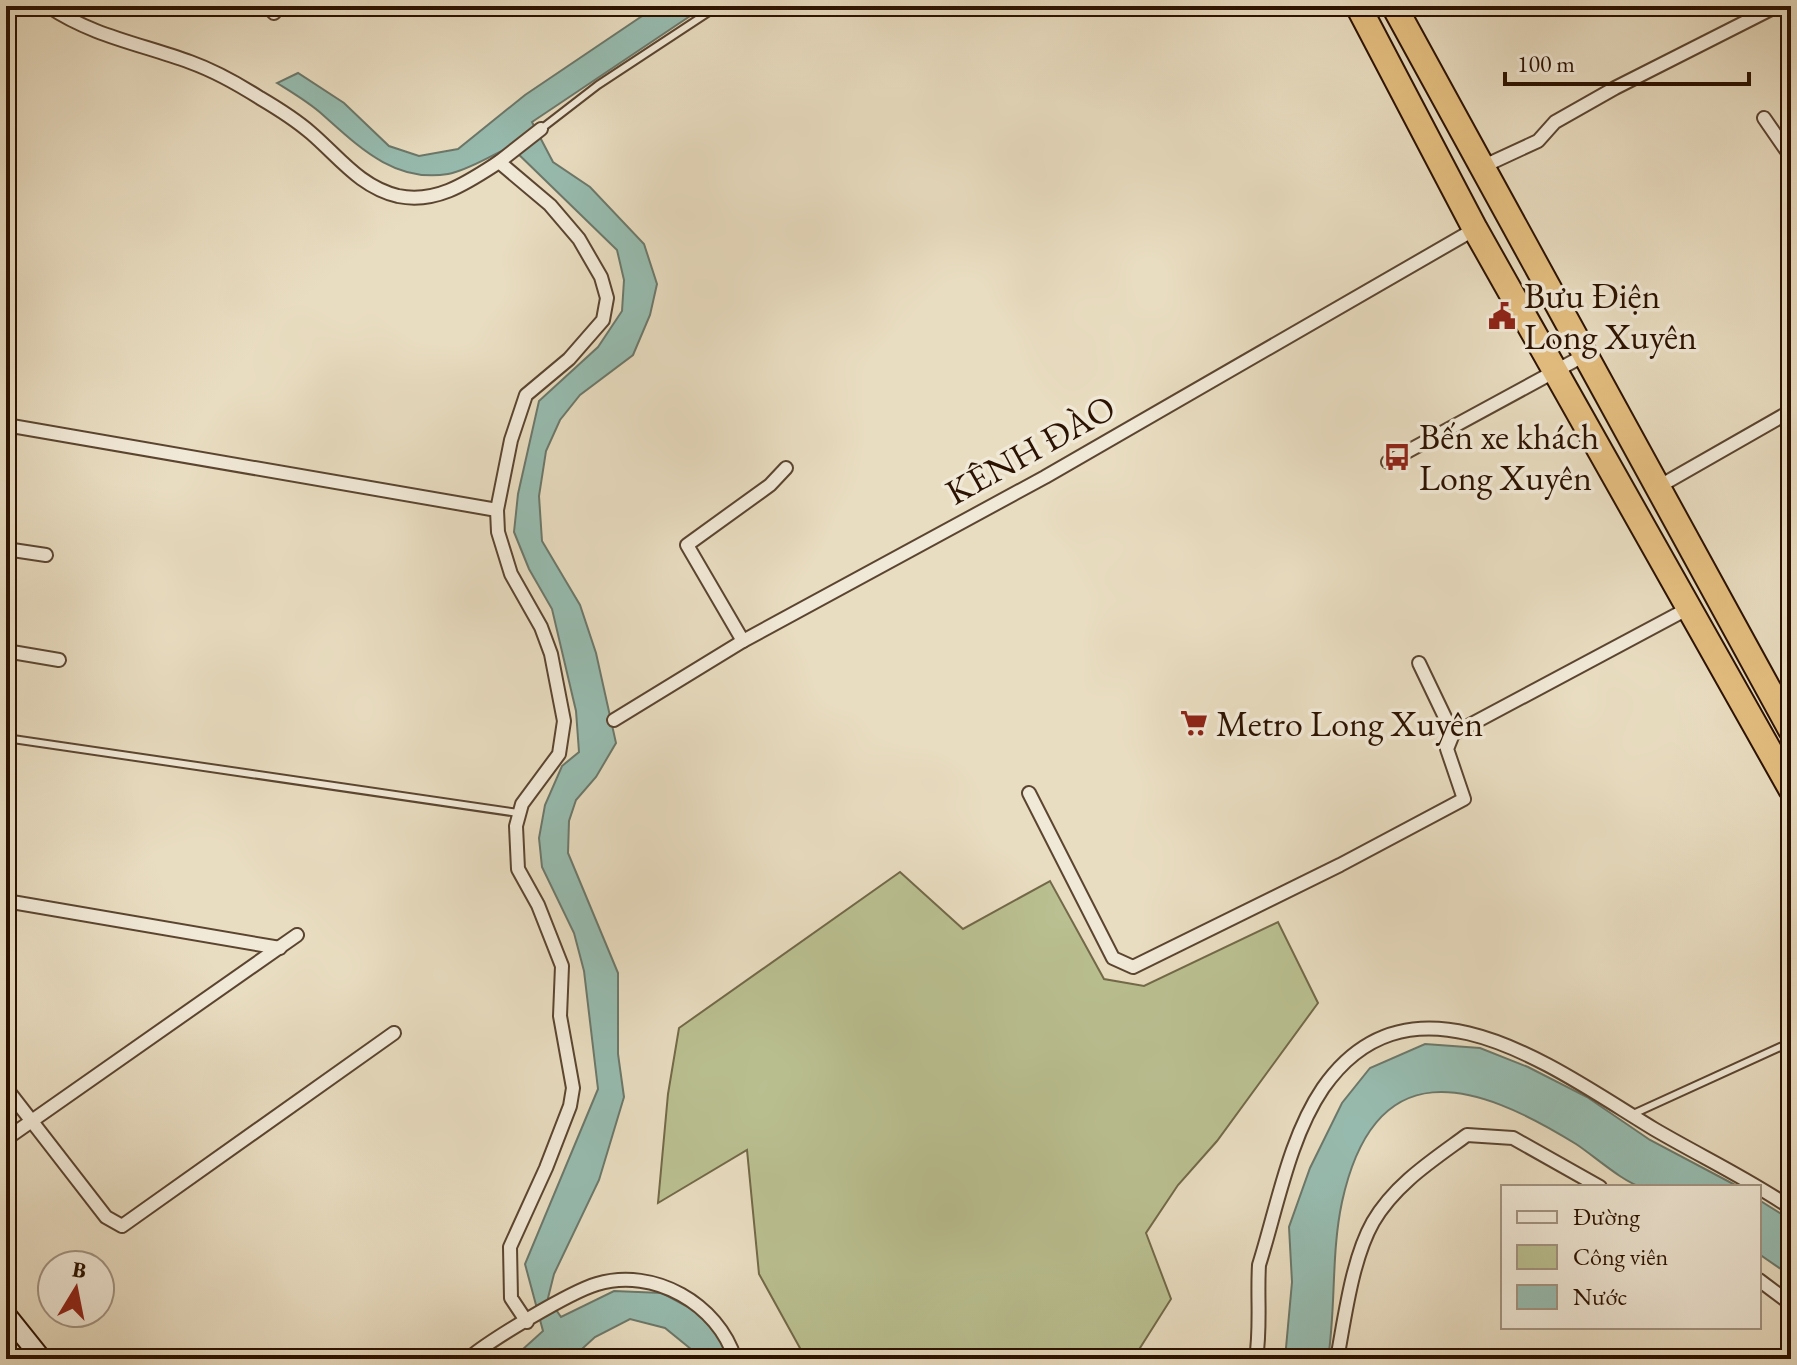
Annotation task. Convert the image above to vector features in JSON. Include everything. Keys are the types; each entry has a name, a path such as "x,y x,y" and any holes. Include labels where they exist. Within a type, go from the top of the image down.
{"highway":[{"path":"1358,6 1475,229 1791,789"},
{"path":"1394,6 1791,730"},
{"path":"1452,181 1484,166"}],"street":[{"path":"48,6 104,36 191,62 223,76 309,131 367,185 382,192 418,199 431,198 461,186 504,159 541,129"},
{"path":"1484,166 1538,141 1555,122 1615,88 1777,6"},
{"path":"1764,118 1791,157"},
{"path":"504,159 579,239 601,277 607,308 603,320 569,359 526,395 511,440 497,510 498,532 511,574 541,627 551,654 564,721 559,754 532,788 518,813 518,869 538,905 562,966 560,1016 573,1088 570,1106 546,1168 510,1247 511,1298 530,1320"},
{"name":"KÊNH ĐÀO","path":"614,720 743,641 1045,477 1475,229"},
{"path":"1388,462 1585,355"},
{"path":"1658,487 1791,411"},
{"path":"6,425 497,510"},
{"path":"743,641 687,545 770,485 786,468"},
{"path":"9,550 46,555"},
{"path":"1029,793 1113,958 1133,967 1340,865 1464,799 1447,749 1453,734 1689,608"},
{"path":"6,651 59,660"},
{"path":"1419,663 1453,734"},
{"path":"6,901 280,948"},
{"path":"6,1139 297,935"},
{"path":"1256,1359 1261,1315 1257,1291 1259,1265 1290,1163 1324,1088 1371,1042 1406,1029 1469,1032 1544,1062 1631,1115 1758,1185"},
{"path":"6,1088 106,1217 122,1226 394,1033"},
{"path":"1337,1359 1351,1287 1373,1223 1410,1177 1467,1135 1513,1138 1596,1185"},
{"path":"1761,1187 1791,1208"},
{"path":"468,1359 598,1283 620,1280 654,1285 683,1296 711,1314 728,1338 735,1359"},
{"path":"1761,1282 1791,1304"},
{"path":"6,1314 42,1359"}],"lane":[{"path":"541,129 598,85 718,6"},
{"path":"6,590 9,550"},
{"path":"6,738 518,813"},
{"path":"1631,1115 1791,1042"}],"green space":[{"path":"900,872 963,929 1050,881 1104,979 1144,986 1278,922 1318,1003 1217,1141 1178,1185 1146,1233 1171,1299 1133,1359 806,1359 759,1274 747,1150 658,1203 668,1094 679,1028"}],"water":[{"path":"657,6 705,6 532,122 553,162 590,187 644,244 657,284 650,315 633,355 580,395 560,420 546,451 539,496 542,541 580,605 596,653 616,743 596,777 576,800 569,821 568,853 618,973 618,1054 624,1097 599,1180 554,1274 548,1298 561,1317 614,1291 662,1293 690,1308 718,1330 728,1359 698,1359 697,1354 665,1328 630,1319 595,1337 571,1359 512,1359 543,1331 525,1264 598,1089 584,971 574,933 542,867 539,838 545,805 562,766 579,752 576,711 552,609 529,569 514,532 518,494 539,401 598,347 622,311 624,280 617,250 511,147 456,172 411,173 395,168 364,150 313,106 277,83 298,73 344,103 389,146 419,156 458,149 525,95"},
{"path":"1425,1044 1480,1048 1528,1067 1587,1097 1650,1140 1735,1185 1637,1185 1618,1175 1576,1144 1501,1105 1465,1094 1433,1092 1403,1100 1378,1120 1357,1154 1342,1202 1336,1241 1328,1359 1285,1359 1292,1282 1289,1227 1310,1168 1342,1103 1370,1068"},
{"path":"1761,1201 1791,1220 1791,1276 1761,1255"}],"place":[{"name":"Bưu Điện Long Xuyên","path":"1502,316"},
{"name":"Bến xe khách Long Xuyên","path":"1397,457"},
{"name":"Metro Long Xuyên","path":"1194,723"}]}
